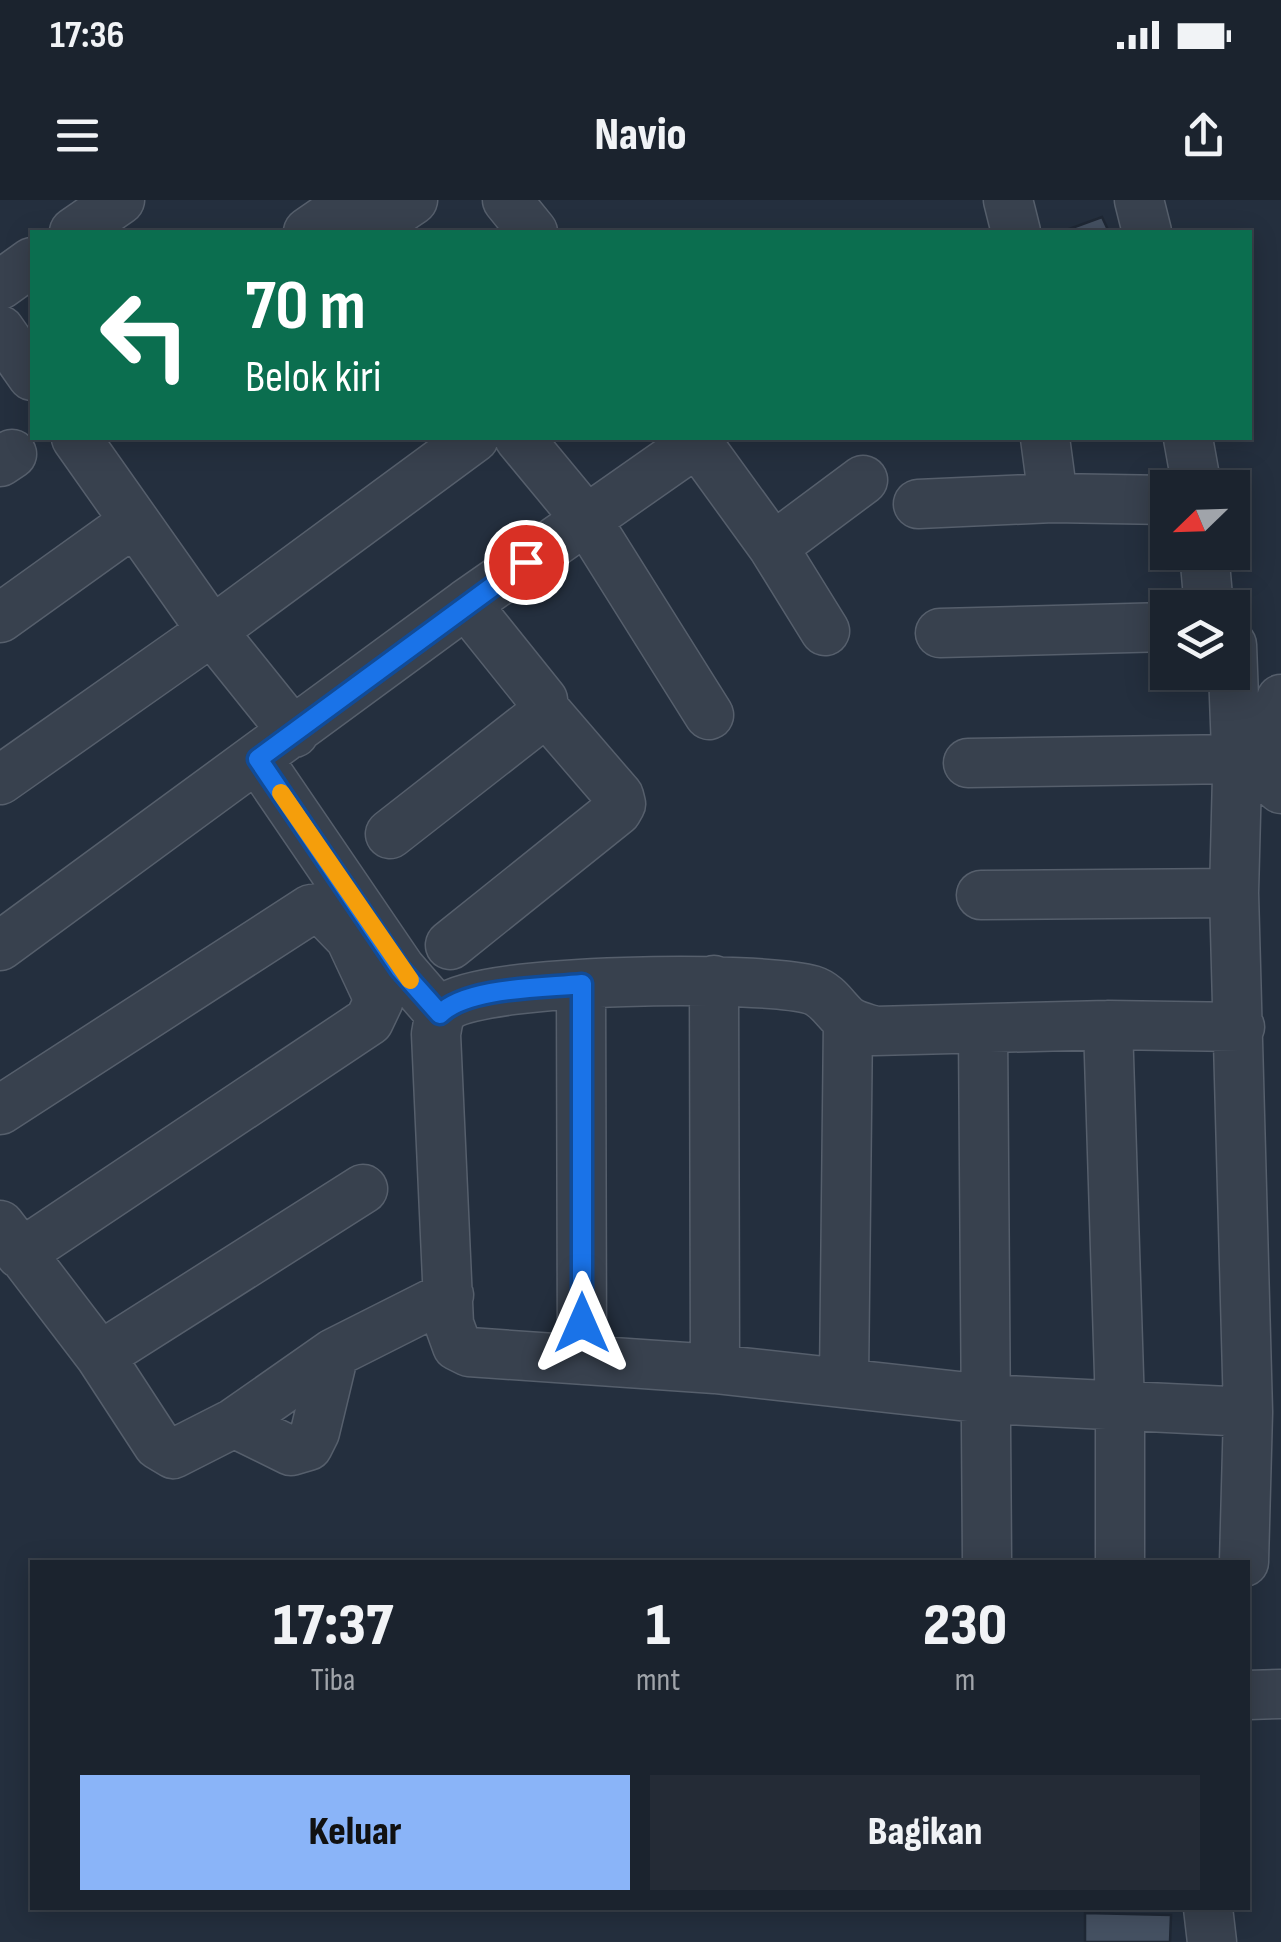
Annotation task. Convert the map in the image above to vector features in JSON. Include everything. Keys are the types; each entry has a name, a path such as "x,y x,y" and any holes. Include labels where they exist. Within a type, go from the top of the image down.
{"street":[{"path":"77,230 120,200"},
{"path":"315,230 413,200"},
{"path":"507,200 531,230"},
{"path":"1008,200 1016,230"},
{"path":"1139,200 1146,230"},
{"path":"0,284 30,263"},
{"path":"0,330 30,373"},
{"path":"77,440 212,631 400,969 440,1014"},
{"path":"0,780 212,631 471,440"},
{"path":"520,440 586,519 709,716"},
{"path":"0,946 697,440"},
{"path":"699,440 825,631"},
{"path":"1045,440 1053,498"},
{"path":"1188,440 1194,470"},
{"path":"772,547 863,480"},
{"path":"918,504 1053,498 1150,500"},
{"path":"0,618 134,522"},
{"path":"390,834 541,716 544,708 543,700 466,604"},
{"path":"940,632 1150,627"},
{"path":"1234,690 1234,893 1248,1412 1264,1468 1244,1560"},
{"path":"1281,699 1274,768 1275,784 1281,790"},
{"path":"450,945 621,804 619,796 544,708"},
{"path":"968,763 1236,760"},
{"path":"981,895 1234,893"},
{"path":"0,1110 310,909 321,908 350,938 379,1000 369,1021 10,1240 100,1356 162,1450 179,1452 234,1423 291,1451 308,1446 334,1354 449,1295"},
{"path":"1240,1027 1108,1025 875,1030 848,1021 815,991 714,980 582,984 483,995 450,1004 440,1014 436,1034 452,1337 469,1352 715,1368 986,1399 1248,1412"},
{"path":"714,980 715,1368"},
{"path":"582,984 582,1360"},
{"path":"844,1382 848,1021"},
{"path":"1108,1025 1120,1406 1120,1560"},
{"path":"983,1029 987,1560"},
{"path":"100,1356 363,1189"},
{"path":"1250,1695 1281,1694"},
{"path":"1208,1910 1212,1942"}],"building":[{"path":"1102,217 1108,230 1066,230"},
{"path":"1085,1913 1171,1915 1170,1942 1085,1942"}],"slow traffic":[{"path":"281,793 410,980"}],"route":[{"path":"526,562 258,759 400,969 440,1014 450,1004 483,995 582,984 582,1323"}]}
